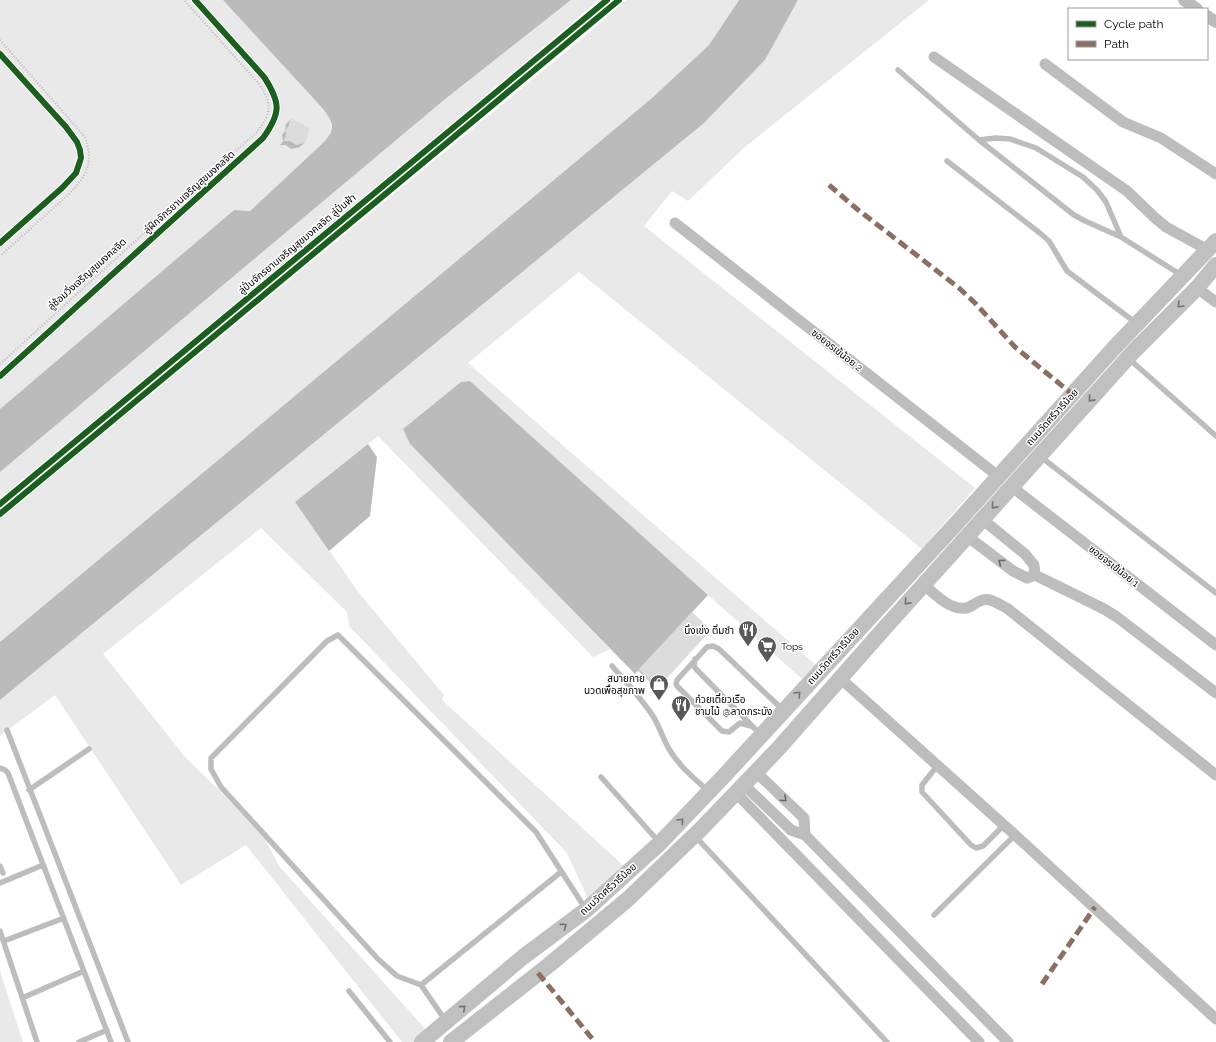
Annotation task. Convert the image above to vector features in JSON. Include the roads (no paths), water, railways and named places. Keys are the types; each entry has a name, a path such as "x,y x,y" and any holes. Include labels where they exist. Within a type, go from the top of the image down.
{"main road":[{"name":"ถนนวัดศรีวารีน้อย","path":"422,1042 523,957 586,910 660,843 740,758 756,731 783,710 1136,324 1212,246"},
{"name":"ถนนวัดศรีวารีน้อย","path":"451,1042 628,899 694,836 778,749 966,536 1128,358 1197,288 1216,265"},
{"path":"998,476 1012,487"},
{"path":"740,758 756,772"},
{"path":"728,771 740,789"}],"street":[{"path":"934,57 1127,191 1166,227 1212,246"},
{"path":"1045,64 1123,122 1162,138 1216,174"},
{"name":"ซอยจรเข้น้อย 2","path":"675,223 998,476"},
{"path":"1197,288 1216,302"},
{"name":"ซอยจรเข้น้อย 1","path":"1012,487 1216,645"},
{"path":"982,519 1025,554 1034,565 1035,575"},
{"path":"966,536 1013,571 1027,578 1035,575 1117,617 1216,693"},
{"path":"923,584 954,607 965,609 982,600 989,599 1008,609 1216,775"},
{"path":"840,678 1004,825 1216,1019"},
{"path":"756,772 804,818 805,835"},
{"path":"740,789 791,830 805,835 1008,1042"},
{"path":"740,789 979,1042"}],"lane":[{"path":"898,70 980,140 1074,215 1121,237 1183,276"},
{"path":"980,140 996,138 1010,139 1036,148 1083,176 1097,190 1106,202 1121,237"},
{"path":"947,161 1041,234 1049,241 1067,271 1136,324"},
{"path":"1128,358 1216,436"},
{"path":"1040,455 1216,593"},
{"path":"447,1022 421,985 397,976 378,959 221,787 211,769 211,758 327,641 338,635 536,832 586,910"},
{"path":"756,731 740,723 729,732 722,730 677,686 677,680 707,647 713,646 719,648 783,710"},
{"path":"696,658 694,666 696,669 756,731"},
{"path":"612,666 644,703 654,718 669,749 679,763 690,775 709,791"},
{"path":"7,730 128,1042"},
{"path":"29,790 89,749"},
{"path":"937,766 922,785 922,792 971,845 976,848 983,846 1004,825"},
{"path":"0,768 8,773 111,1042"},
{"path":"602,777 660,843"},
{"path":"934,915 1015,835"},
{"path":"694,836 887,1042"},
{"path":"0,883 43,865"},
{"path":"0,866 3,873"},
{"path":"421,985 562,872"},
{"path":"4,941 64,918"},
{"path":"0,931 37,1042"},
{"path":"22,998 84,971"},
{"path":"349,991 390,1042"},
{"path":"79,1042 107,1030"}],"waterway":[{"path":"1184,0 1196,8"},
{"path":"1208,17 1216,22"}],"place":[{"name":"นึ่งเข่ง ติ่มซำ","path":"748,647"},
{"name":"Tops","path":"767,663"},
{"name":"สบายกาย นวดเพื่อสุขภาพ","path":"659,701"},
{"name":"ก๋วยเตี๋ยวเรือ ชามไม้ @ลาดกระบัง","path":"681,722"}]}
